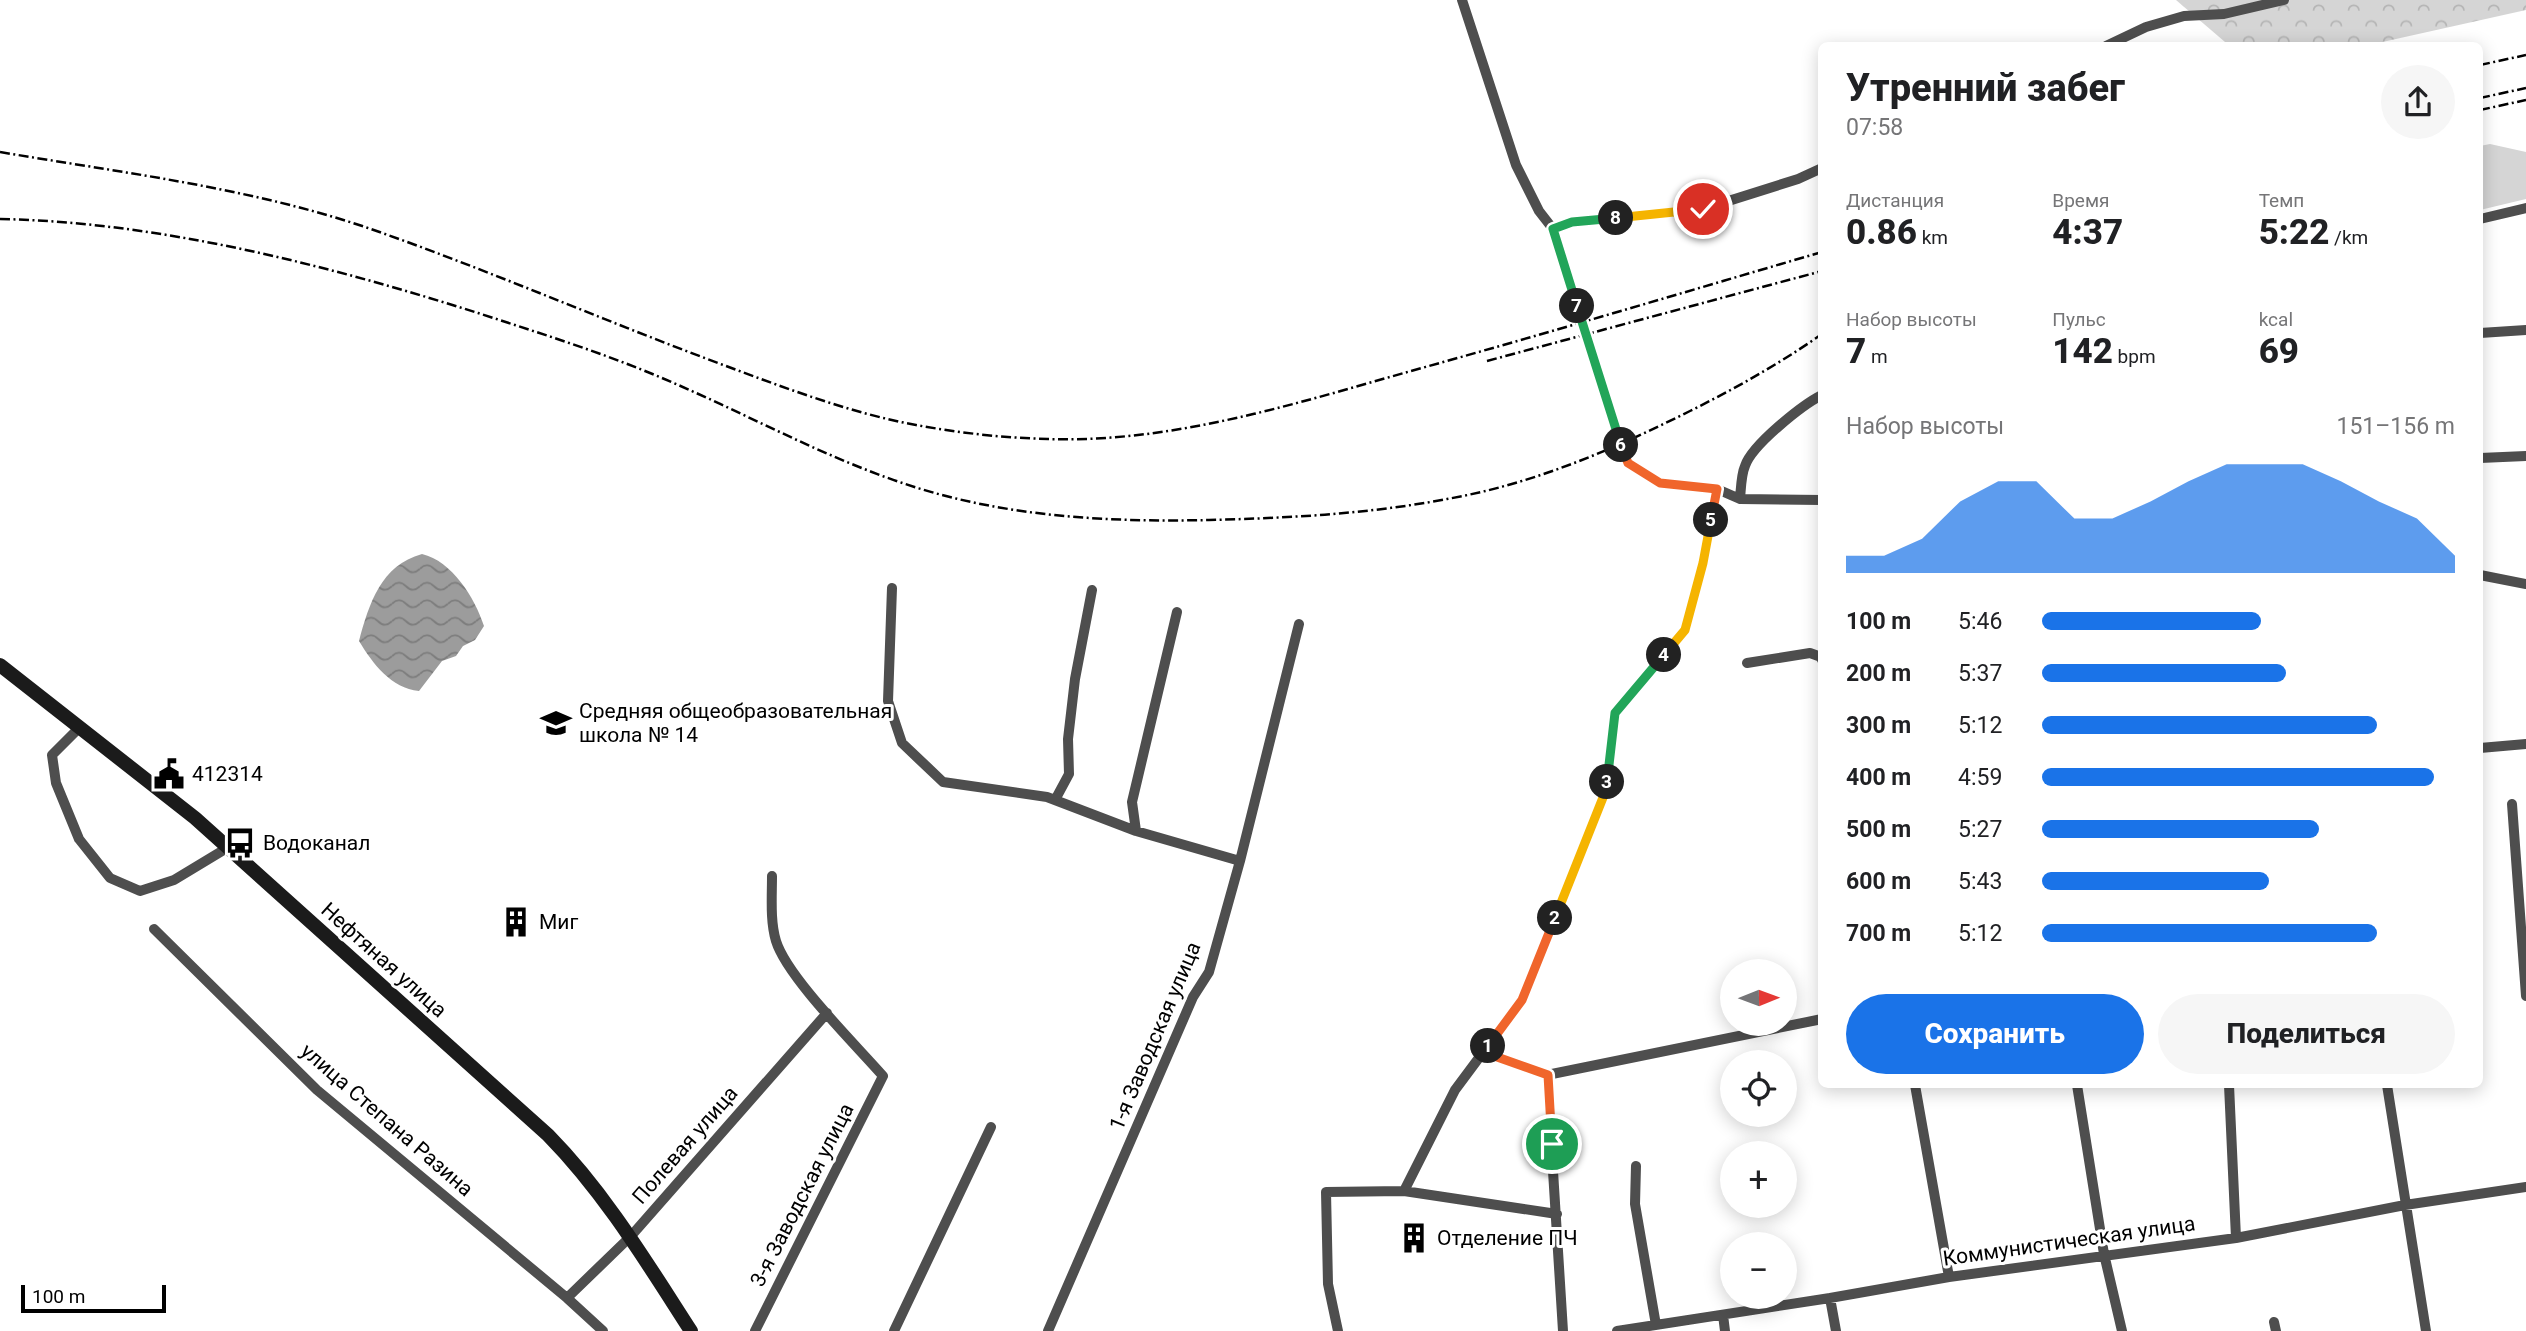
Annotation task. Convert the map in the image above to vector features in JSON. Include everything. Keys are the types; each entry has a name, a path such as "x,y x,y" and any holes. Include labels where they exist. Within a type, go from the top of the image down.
{"main road":[{"name":"Нефтяная улица","path":"0,665 195,818 548,1135 572,1159 631,1236 691,1331"}],"street":[{"path":"1462,0 1516,165 1539,211 1553,229 1628,463 1660,483 1717,489 1740,499 1818,500"},
{"path":"2114,42 2146,27 2183,16 2224,14 2284,0"},
{"path":"1553,229 1572,222 1703,209 1798,179 1818,170"},
{"path":"2483,218 2526,208"},
{"path":"2483,332 2526,330"},
{"path":"1740,499 1745,465 1768,437 1794,413 1818,398"},
{"path":"2483,458 2526,456"},
{"path":"1404,1191 1455,1090 1522,1000 1606,790 1615,713 1685,630 1703,563 1717,489"},
{"path":"2483,576 2526,584"},
{"path":"892,588 888,701 902,743 943,782 1047,797 1136,831 1240,861"},
{"path":"1055,800 1069,774 1068,738 1075,678 1092,590"},
{"path":"1136,831 1132,802 1177,612"},
{"name":"1-я Заводская улица","path":"1048,1331 1193,997 1209,972 1240,861 1299,624"},
{"path":"1747,663 1810,653 1818,656"},
{"path":"80,727 52,755 56,783 79,839 110,878 140,891 174,880 228,848"},
{"path":"2483,748 2526,744"},
{"path":"2512,804 2521,858 2526,996"},
{"path":"772,876 775,938 781,955 828,1013"},
{"name":"улица Степана Разина","path":"154,929 317,1090 568,1298 603,1331"},
{"name":"Полевая улица","path":"568,1298 631,1236 828,1013"},
{"name":"3-я Заводская улица","path":"755,1331 883,1076 828,1013"},
{"path":"1483,1052 1548,1075 1818,1020"},
{"path":"1548,1075 1563,1331"},
{"path":"1916,1088 1950,1277"},
{"path":"2077,1088 2104,1254 2122,1331"},
{"path":"2229,1088 2236,1238"},
{"path":"2387,1088 2426,1331"},
{"path":"894,1331 991,1127"},
{"path":"1636,1166 1634,1203 1656,1325"},
{"name":"Коммунистическая улица","path":"1617,1331 1950,1277 2236,1238 2405,1205 2526,1187"},
{"path":"1338,1331 1328,1284 1326,1192 1404,1191 1557,1214"},
{"path":"1830,1298 1836,1331"},
{"path":"1723,1315 1725,1331"}],"green space":[{"path":"2176,0 2526,0 2526,10 2382,42 2225,42"},
{"path":"2490,144 2526,152 2526,199 2483,209 2483,145"}],"water":[{"path":"422,554 443,564 461,582 475,604 484,626 475,640 463,646 456,656 442,661 419,691 391,680 370,658 359,641 367,613 379,588 396,567"}],"railway":[{"path":"2483,64 2526,55"},
{"path":"2483,97 2526,88"},
{"path":"2483,109 2526,100"},
{"path":"0,152 234,192 326,215 416,245 820,400 916,425 982,435 1032,438 1094,439 1141,435 1232,419 1462,357 1818,253"},
{"path":"0,219 121,228 181,237 362,278 478,313 629,365 831,455 904,484 975,503 1074,517 1142,520 1269,518 1388,508 1479,493 1572,464 1661,425 1757,375 1818,337"},
{"path":"1487,361 1818,272"}],"place":[{"name":"Средняя общеобразовательная школа № 14","path":"556,723"},
{"name":"412314","path":"169,774"},
{"name":"Водоканал","path":"240,843"},
{"name":"Миг","path":"516,922"},
{"name":"Отделение ПЧ","path":"1414,1238"}],"route":[{"path":"1552,1144 1548,1075 1483,1052 1522,1000 1606,790 1615,713 1685,630 1703,563 1717,489 1660,483 1628,463 1553,229 1572,222 1703,209"}]}
